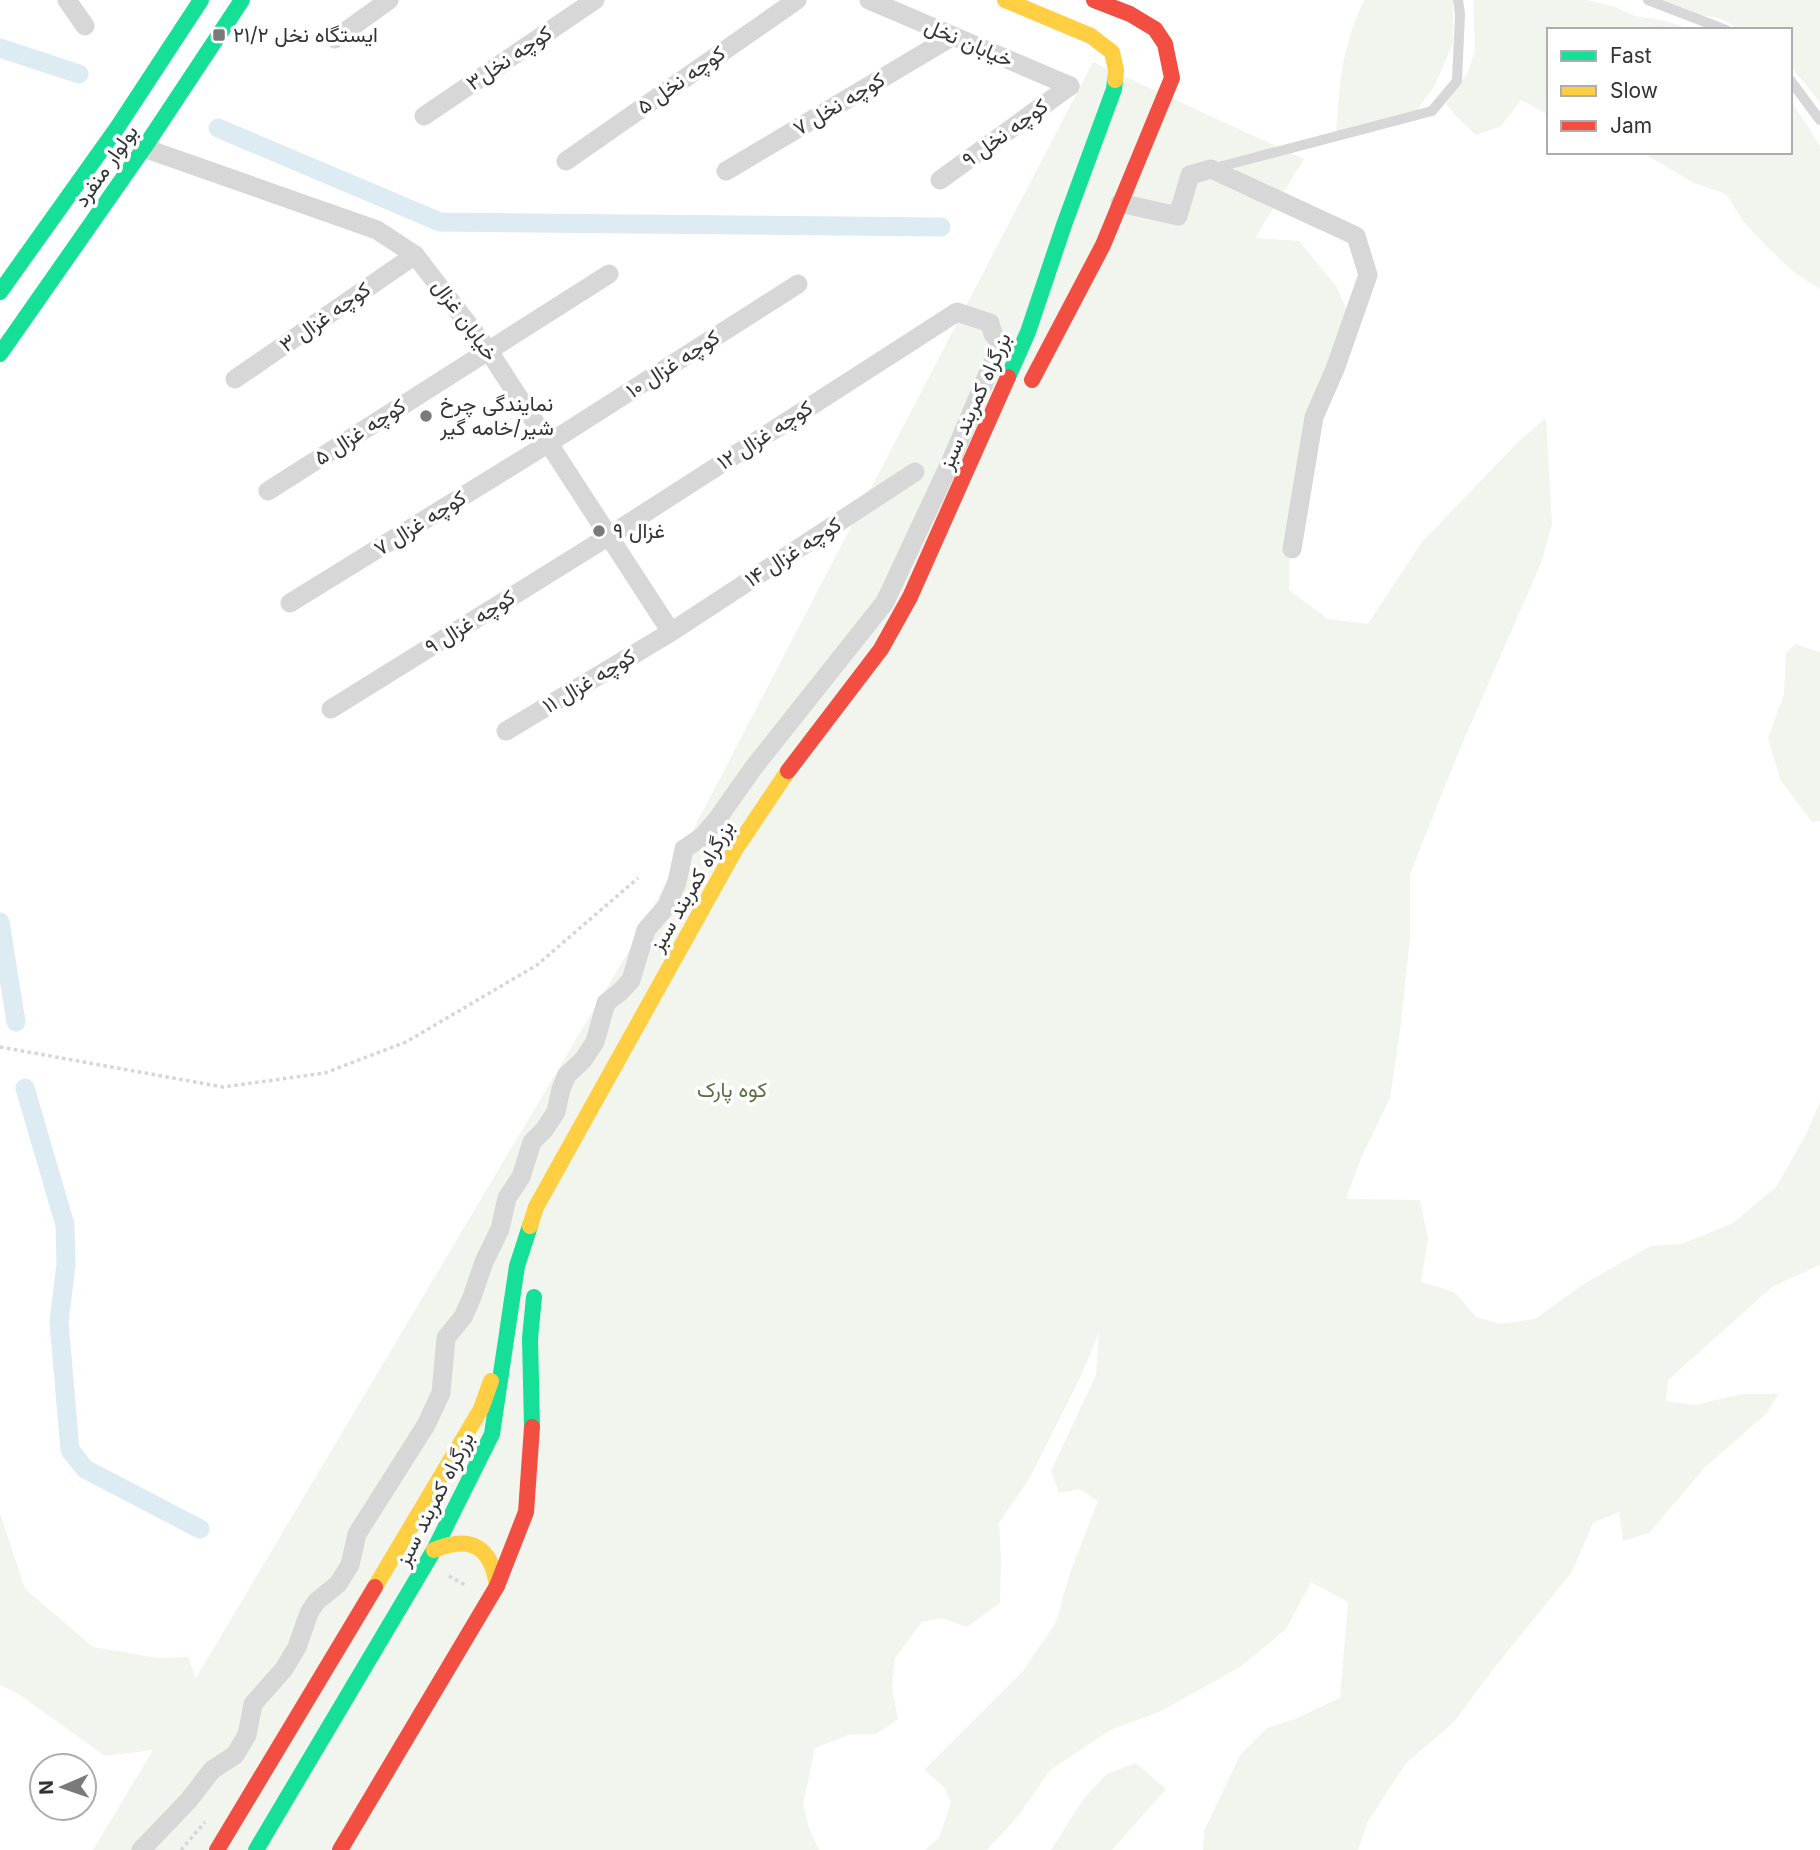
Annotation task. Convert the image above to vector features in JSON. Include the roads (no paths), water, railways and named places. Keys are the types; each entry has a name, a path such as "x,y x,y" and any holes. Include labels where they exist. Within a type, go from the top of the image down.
{"main road":[{"name":"بولوار منفرد","path":"0,292 117,128 201,0"},
{"name":"بولوار منفرد","path":"0,354 144,148 242,0"},
{"name":"بزرگراه کمربند سبز","path":"256,1850 434,1550 492,1434 517,1266 536,1207 735,850 796,760 881,649 904,607 1028,332 1114,89 1116,70 1112,52 1091,36 1005,0"},
{"name":"بزرگراه کمربند سبز","path":"1026,391 1103,245 1172,78 1168,52 1160,33 1142,21 1094,0"},
{"path":"1064,225 1068,236 1079,247 1103,245"},
{"path":"340,1850 497,1586 526,1512 532,1442 530,1338 534,1287"},
{"path":"217,1850 481,1409 506,1338"},
{"path":"434,1550 448,1543 464,1542 478,1547 489,1557 496,1571 497,1586"}],"street":[{"path":"67,0 85,26"},
{"path":"335,39 389,0"},
{"name":"کوچه نخل۳","path":"424,116 595,0"},
{"name":"کوچه نخل ۵","path":"566,161 797,0"},
{"name":"خیابان نخل","path":"869,0 1070,86"},
{"name":"کوچه نخل ۷","path":"726,171 953,36"},
{"name":"کوچه نخل ۹","path":"940,180 1070,86"},
{"name":"خیابان غزال","path":"144,148 377,230 415,255 488,350 671,632"},
{"path":"1120,203 1178,216 1190,175 1211,169 1356,236 1368,275 1335,369 1314,417 1292,548"},
{"name":"کوچه غزال ۳","path":"235,379 415,255"},
{"name":"کوچه غزال ۵","path":"268,491 609,274"},
{"name":"کوچه غزال ۱۰","path":"549,443 798,284"},
{"name":"کوچه غزال ۱۲","path":"141,1850 189,1800 212,1770 235,1755 247,1735 253,1704 284,1669 297,1647 309,1613 316,1602 338,1584 350,1565 357,1534 426,1425 441,1393 446,1338 463,1317 472,1297 484,1262 500,1229 507,1198 521,1177 532,1142 556,1112 561,1089 568,1075 583,1060 595,1042 606,1003 631,980 646,930 667,906 672,894 684,849 702,837 718,818 754,767 885,602 951,461 1000,343 993,334 990,323 957,312 609,536"},
{"name":"کوچه غزال ۷","path":"290,603 549,443"},
{"name":"کوچه غزال ۱۴","path":"671,632 915,472"},
{"name":"کوچه غزال ۹","path":"331,709 609,536"},
{"name":"کوچه غزال ۱۱","path":"506,731 671,632"}],"lane":[{"path":"1211,169 1432,111 1457,81 1460,14 1458,0"},
{"path":"1648,0 1721,28"},
{"path":"1792,83 1820,120"}],"waterway":[{"path":"0,48 79,74"},
{"path":"218,128 440,222 941,227"},
{"path":"0,922 16,1022"},
{"path":"25,1088 65,1225 66,1265 59,1322 70,1450 85,1469 200,1529"}],"place":[{"name":"ایستگاه نخل ۲۱/۲","path":"219,35"},
{"name":"نمایندگی چرخ شیر/خامه گیر","path":"426,416"},
{"name":"غزال ۹","path":"599,531"}],"park label":[{"name":"کوه پارک","path":"732,1090"}]}
